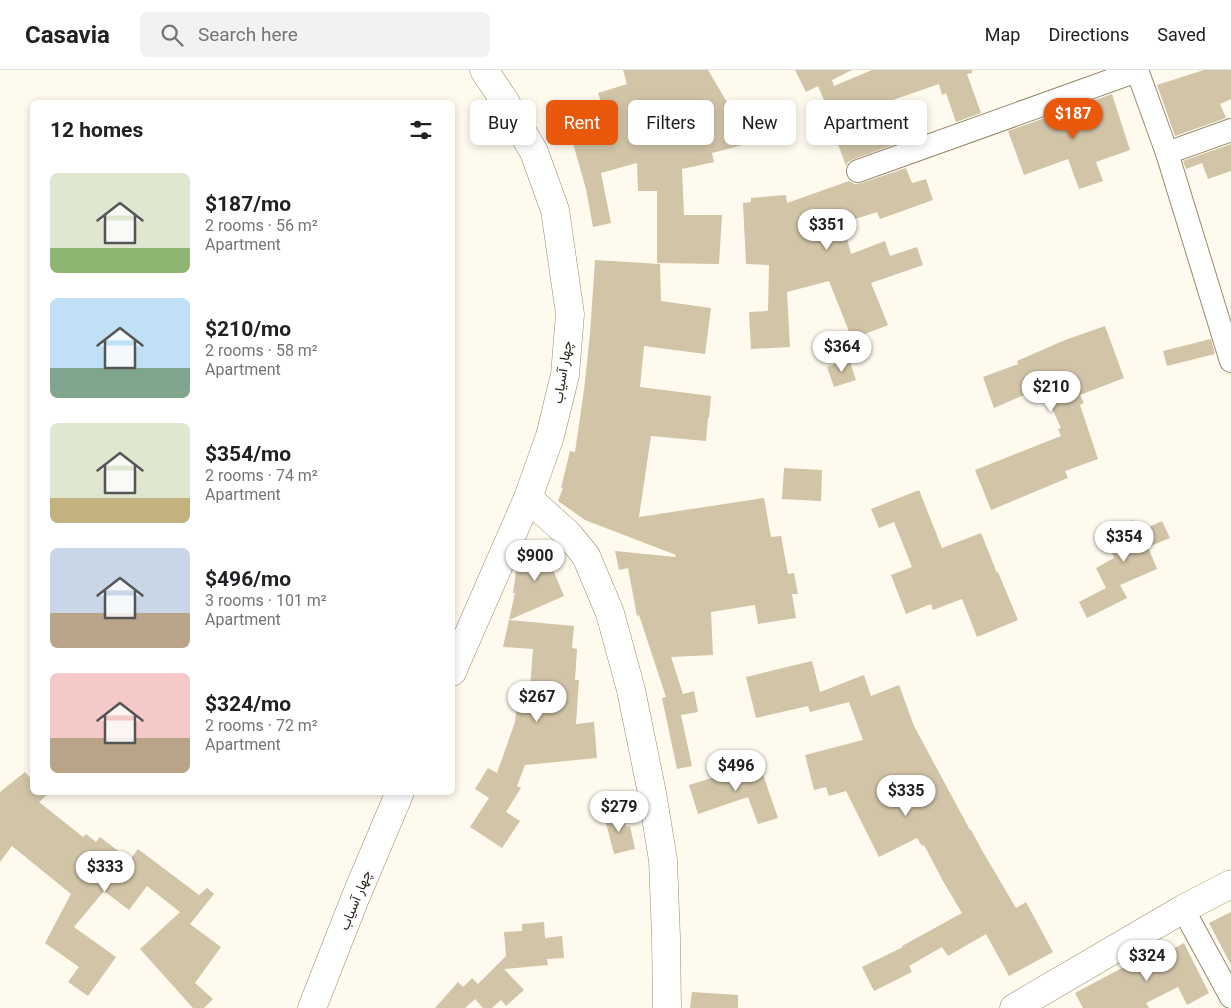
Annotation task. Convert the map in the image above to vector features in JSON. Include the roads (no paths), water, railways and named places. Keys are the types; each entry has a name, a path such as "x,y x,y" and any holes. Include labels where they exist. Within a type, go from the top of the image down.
{"main road":[{"name":"چهار آسیاب","path":"455,665 528,498 550,436 565,375 570,314 555,210 534,152 484,70"},
{"path":"528,498 568,534 586,556 610,612 631,690 652,793 663,860 667,1008"},
{"name":"چهار آسیاب","path":"312,1008 399,795"},
{"path":"1014,1008 1183,909 1231,884"}],"street":[{"path":"858,170 1137,70 1167,153 1231,361"},
{"path":"1167,153 1231,130"},
{"path":"1183,909 1231,997"}]}
